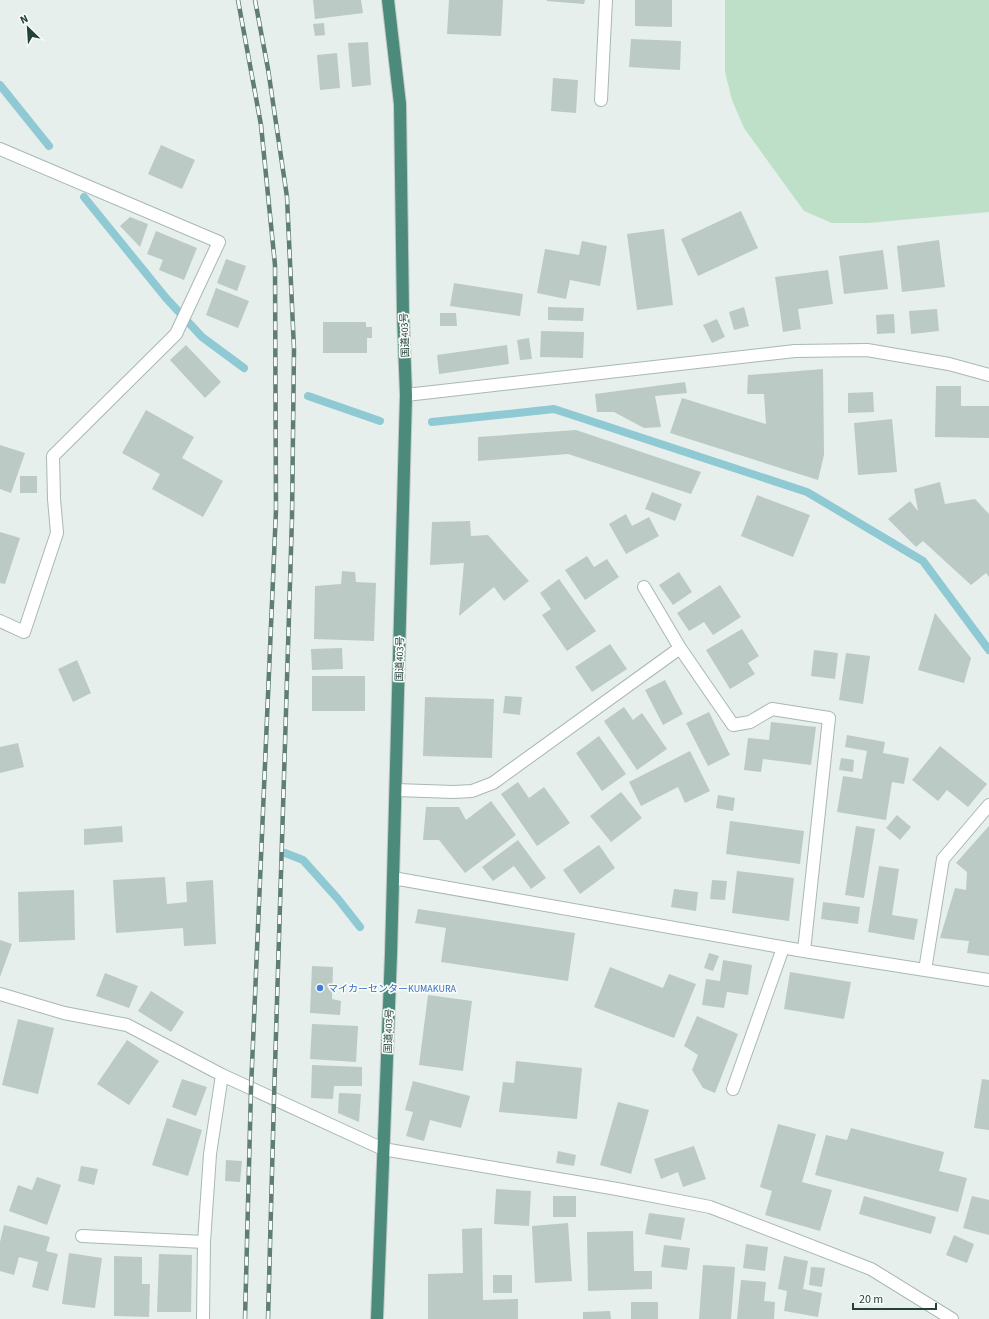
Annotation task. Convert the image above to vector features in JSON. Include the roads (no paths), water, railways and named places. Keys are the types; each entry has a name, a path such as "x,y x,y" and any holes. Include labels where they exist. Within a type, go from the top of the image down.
{"highway":[{"name":"国道403号","path":"377,1319 391,954 406,395 403,315 400,104 388,0"}],"street":[{"path":"601,100 606,0"},
{"path":"0,149 219,242 176,334 53,456 54,499 57,533 24,632 0,621"},
{"path":"406,395 795,351 867,350 949,364 989,375"},
{"path":"644,587 680,648 733,726 750,722 772,709 829,718 804,951"},
{"path":"396,790 453,792 472,791 493,783 680,648"},
{"path":"925,970 943,859 989,805"},
{"path":"392,878 783,948 989,980"},
{"path":"733,1089 783,948"},
{"path":"0,994 64,1013 127,1025 222,1075 383,1149 617,1189 710,1207 871,1269 952,1319"},
{"path":"203,1319 204,1242 210,1154 222,1075"},
{"path":"82,1236 204,1242"}],"waterway":[{"path":"0,85 49,146"},
{"path":"84,197 166,298 202,337 244,368"},
{"path":"308,396 380,421"},
{"path":"432,422 554,409 807,492 923,561 989,650"},
{"path":"285,853 303,860 338,899 360,927"}],"railway":[{"path":"238,0 261,125 275,265 276,510 251,1089 245,1319"},
{"path":"255,0 268,69 287,197 294,349 292,518 268,1319"}],"place":[{"name":"マイカーセンターKUMAKURA","path":"320,988"}]}
